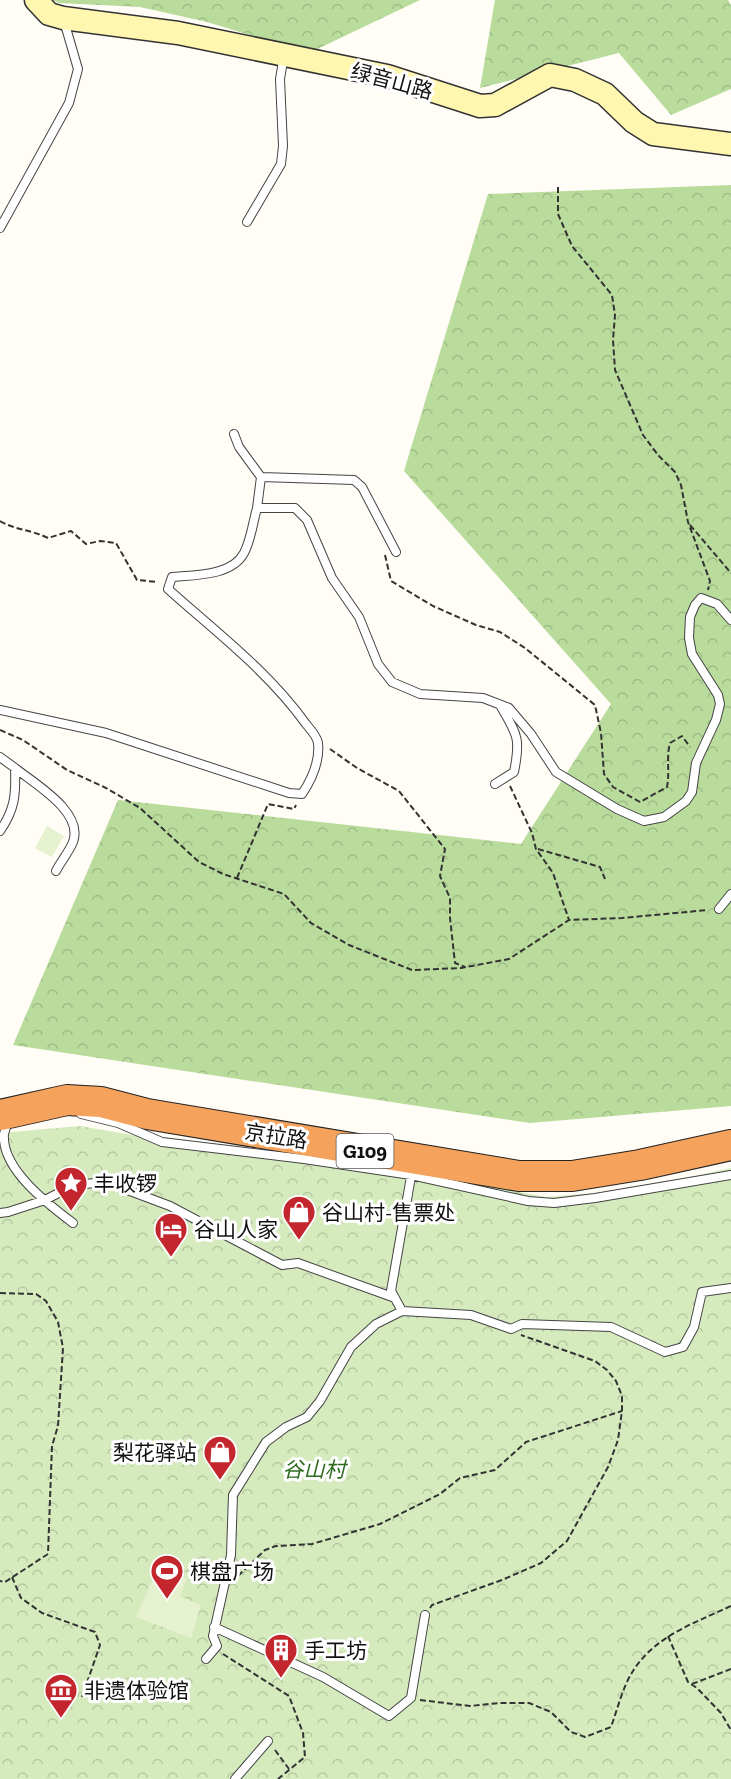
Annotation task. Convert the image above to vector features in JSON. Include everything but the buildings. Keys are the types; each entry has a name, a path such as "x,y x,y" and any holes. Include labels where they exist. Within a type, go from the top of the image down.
{"highway":[{"name":"京拉路","path":"6,1123 67,1100 102,1102 147,1114 413,1167 519,1176 572,1176 640,1165 731,1145"}],"street":[{"name":"绿音山路","path":"36,0 49,14 63,18 177,33 387,76 480,106 495,105 550,75 575,80 605,94 634,122 653,134 731,144"}],"lane":[{"path":"0,228 69,103 78,69 63,18"},
{"path":"248,222 281,164 283,146 280,79 284,55"},
{"path":"0,710 106,734 289,794 302,794 310,782 317,762 318,741 297,712 256,665 168,590 172,577 210,573 232,565 244,554 257,508 261,477 239,447 234,434"},
{"path":"261,477 354,480 362,487 396,552"},
{"path":"257,508 294,508 307,520 332,578 358,617 378,664 392,682 420,694 483,698 508,708 531,734 556,772 617,809 644,821 664,818 686,801 692,792 696,763 716,720 720,704 718,695 692,654 689,638 690,617 695,605 701,598 717,604 731,620"},
{"path":"495,784 514,772 518,755 517,735 500,705"},
{"path":"0,757 64,807 74,825 74,841 56,871"},
{"path":"0,831 10,816 15,800 15,768"},
{"path":"719,909 731,894"},
{"path":"69,1114 79,1114 118,1123 162,1142 304,1159 413,1167 528,1201 554,1203 595,1198 731,1175"},
{"path":"6,1123 9,1158 18,1174 74,1223"},
{"path":"402,1311 391,1291 413,1167"},
{"path":"0,1213 45,1200 74,1185 106,1182 170,1206 282,1265 298,1263 395,1298"},
{"path":"206,1659 217,1646 213,1636 231,1555 233,1495 266,1442 286,1427 307,1417 320,1401 351,1347 376,1323 402,1311 471,1315 511,1329 522,1324 611,1327 665,1352 683,1347 694,1327 702,1292 731,1288"},
{"path":"214,1627 323,1677 389,1716 411,1698 425,1615"},
{"path":"235,1779 268,1741"}],"path":[{"path":"558,187 558,214 572,246 612,296 615,315 613,340 615,370 643,435 675,472 681,485 688,522 710,581 706,600"},
{"path":"0,521 10,527 36,532 48,538 71,531 86,544 100,541 116,543 137,580 155,583 172,577"},
{"path":"688,522 731,573"},
{"path":"396,552 384,555 391,581 433,606 476,625 500,632 525,648 595,705 601,733 604,774 613,788 640,802 667,787 670,742 682,736 690,746 696,763"},
{"path":"0,730 23,740 67,770 106,788 140,808 199,862 284,894 311,923 349,945 412,970 465,967 509,959 569,920 622,918 719,909"},
{"path":"318,741 357,768 399,791 445,849 440,876 450,898 455,963 465,967"},
{"path":"506,778 532,833 536,849 553,873 569,920"},
{"path":"237,878 268,804 294,808 302,794"},
{"path":"536,849 600,867 605,879"},
{"path":"0,1293 36,1294 46,1301 58,1322 63,1348 58,1426 52,1446 48,1554 5,1582 0,1581"},
{"path":"425,1615 432,1605 502,1580 541,1563 567,1541 608,1467 618,1440 622,1396 607,1370 595,1361 524,1337 511,1329"},
{"path":"220,1599 240,1574 266,1550 276,1546 312,1544 380,1524 440,1494 460,1479 495,1470 526,1442 622,1410"},
{"path":"12,1578 21,1598 42,1613 96,1632 100,1645 82,1697"},
{"path":"411,1698 433,1703 470,1706 529,1703 551,1712 572,1732 585,1737 611,1727 627,1682 636,1667 658,1641 731,1606"},
{"path":"668,1636 688,1682 722,1713 731,1730"},
{"path":"214,1648 290,1696 303,1733 304,1757 278,1779"},
{"path":"692,1684 731,1669"},
{"path":"268,1741 289,1769"}],"green space":[{"path":"52,0 420,0 309,53 207,22 140,7 59,3"},
{"path":"495,0 728,0 731,5 731,89 671,115 619,53 480,88"},
{"path":"731,185 731,1106 530,1123 13,1045 118,800 521,844 611,704 404,471 488,194"},
{"path":"47,826 64,836 52,857 35,848"},
{"name":"谷山村","path":"80,1126 162,1140 362,1163 546,1197 632,1190 731,1168 731,1779 0,1779 0,1133"},
{"name":"棋盘广场","path":"159,1566 187,1579 180,1596 201,1605 191,1638 136,1617"}],"place":[{"name":"丰收锣","path":"71,1212"},
{"name":"谷山村-售票处","path":"299,1241"},
{"name":"谷山人家","path":"171,1258"},
{"name":"梨花驿站","path":"220,1481"},
{"name":"棋盘广场","path":"167,1600"},
{"name":"手工坊","path":"281,1679"},
{"name":"非遗体验馆","path":"61,1719"}]}
